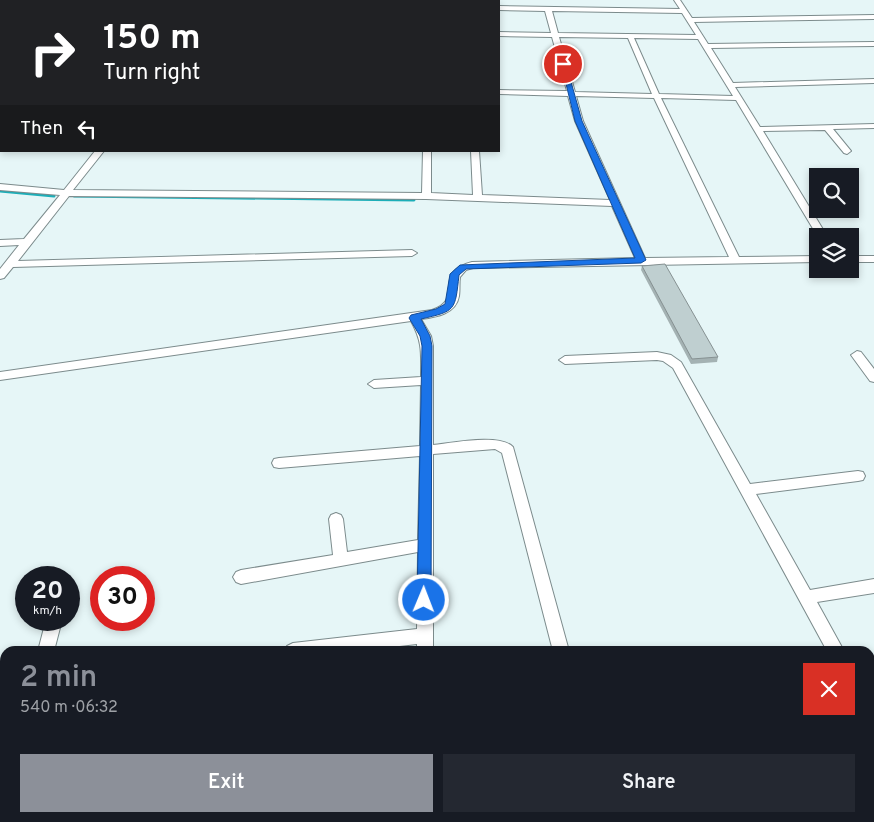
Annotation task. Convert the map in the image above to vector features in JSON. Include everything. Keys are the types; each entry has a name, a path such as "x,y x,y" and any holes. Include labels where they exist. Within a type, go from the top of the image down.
{"street":[{"path":"677,0 817,228"},
{"path":"500,8 683,10"},
{"path":"548,9 578,121 641,260"},
{"path":"689,20 874,17"},
{"path":"500,34 699,37"},
{"path":"630,36 656,96 736,260"},
{"path":"705,46 874,44"},
{"path":"731,85 874,81"},
{"path":"500,92 738,98"},
{"path":"758,129 874,126"},
{"path":"827,127 847,151"},
{"path":"0,276 99,152"},
{"path":"426,196 427,152"},
{"path":"475,152 478,197"},
{"path":"0,187 64,197 426,196 614,203"},
{"path":"0,195 352,202"},
{"path":"0,243 27,242"},
{"path":"10,264 412,252"},
{"path":"0,376 414,318 439,312 449,306 454,274 464,267 641,260 809,259"},
{"path":"859,259 874,260"},
{"path":"375,646 424,643 425,381 427,346 425,336 414,318"},
{"path":"858,355 874,378"},
{"path":"565,360 657,356 667,358 677,364 833,646"},
{"path":"374,384 425,381"},
{"path":"279,463 426,452 495,444 504,446 508,450 560,646"},
{"path":"747,490 858,476"},
{"path":"336,519 341,560"},
{"path":"241,577 425,545"},
{"path":"806,597 874,586"},
{"path":"47,646 51,631"}],"building":[{"path":"665,264 718,357 692,359 642,266"}],"waterway":[{"path":"0,191 54,196"},
{"path":"74,196 414,200"}],"route":[{"path":"424,600 425,381 427,346 425,336 414,318 439,312 449,306 454,274 464,267 472,265 641,260 578,121 563,64"}]}
